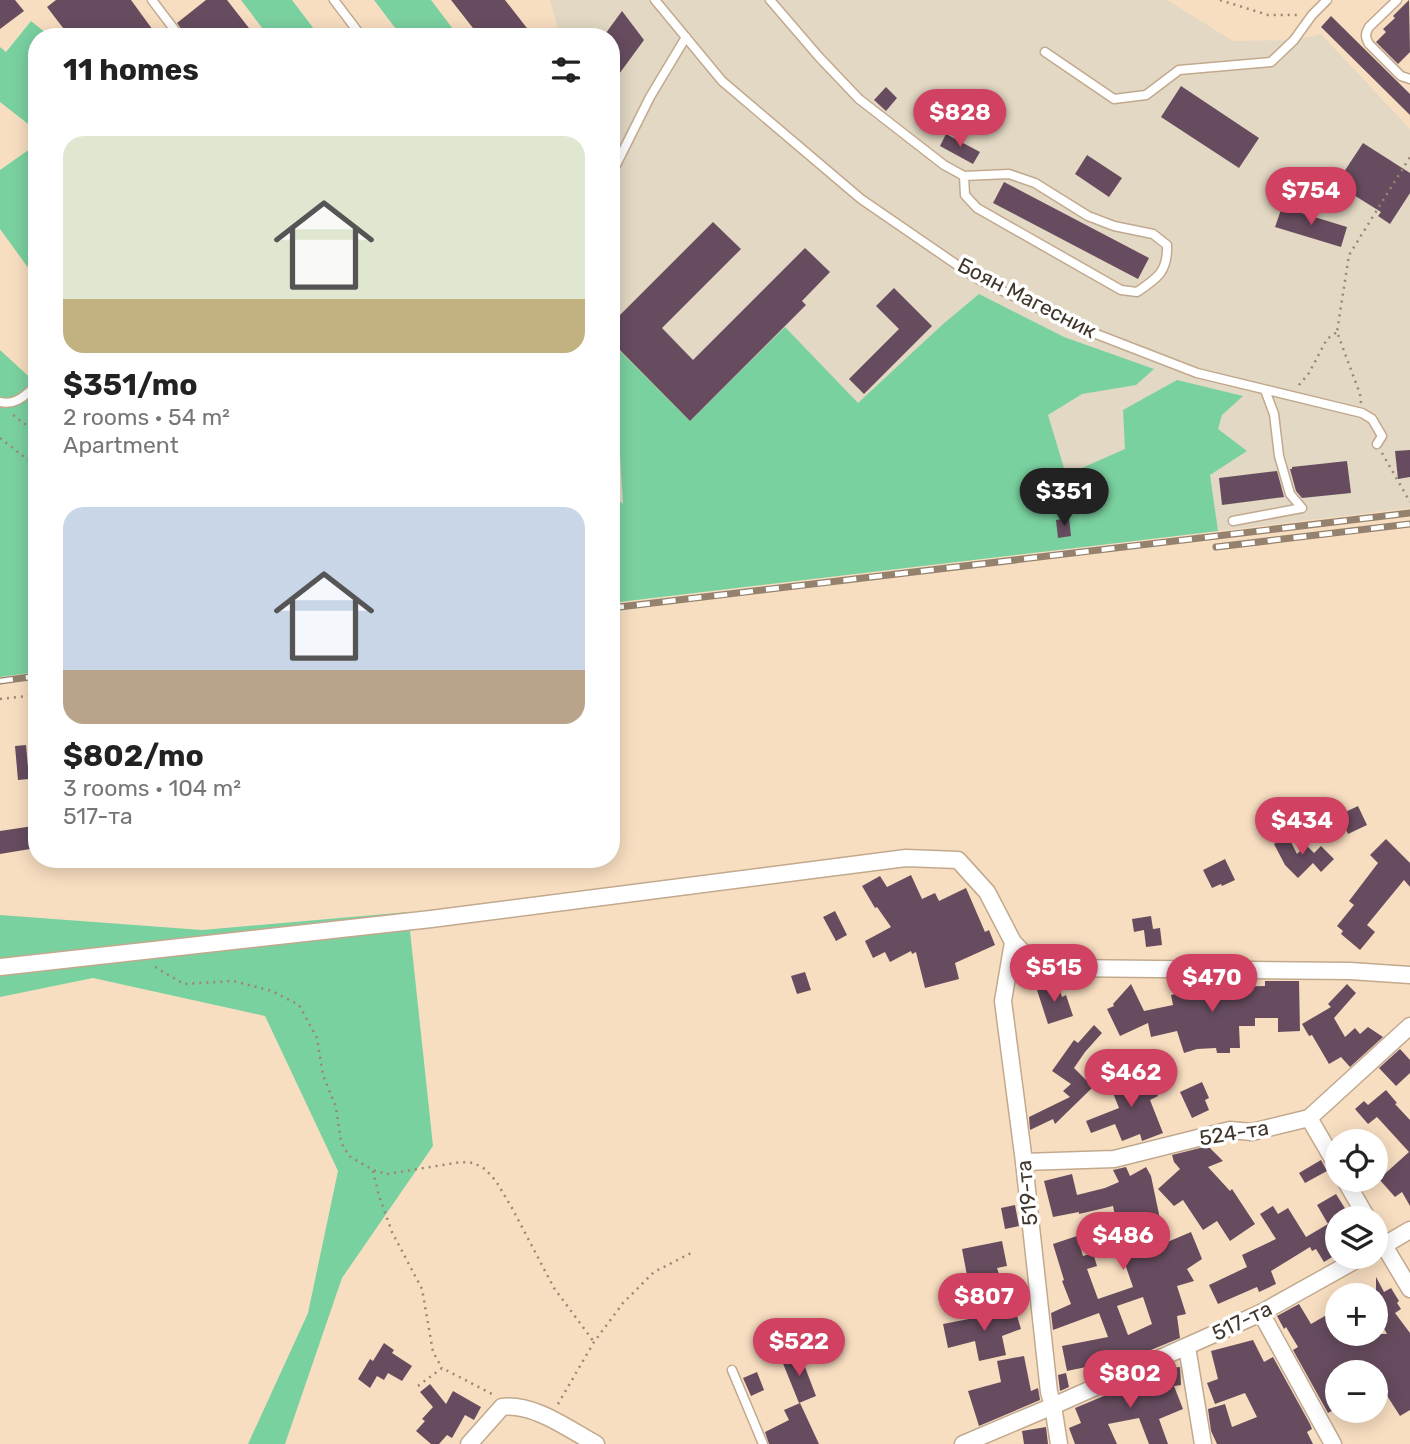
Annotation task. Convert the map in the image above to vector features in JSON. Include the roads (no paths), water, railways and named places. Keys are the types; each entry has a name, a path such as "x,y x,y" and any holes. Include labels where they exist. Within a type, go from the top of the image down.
{"street":[{"path":"0,967 431,919 906,858 958,860 988,892 1013,942 1029,959 1063,968 1350,971 1410,975"},
{"name":"519-та","path":"1013,942 1003,1001 1049,1392 1059,1444"},
{"name":"524-та","path":"1024,1162 1114,1159 1230,1130 1252,1132 1309,1118 1410,1026"},
{"path":"1309,1118 1325,1145"},
{"path":"1388,1238 1410,1230"},
{"path":"1388,1257 1410,1290"},
{"name":"517-та","path":"963,1444 1261,1313 1340,1269"},
{"path":"1261,1313 1333,1444"},
{"path":"1187,1347 1203,1444"},
{"path":"469,1444 502,1407 516,1405 538,1412 596,1444"}],"lane":[{"path":"152,0 173,28"},
{"path":"334,0 355,28"},
{"name":"Боян Магесник","path":"655,0 722,81 861,199 976,278 1073,325 1197,373 1362,413 1372,419 1382,436 1377,444"},
{"path":"769,0 859,99 944,165 964,176 1009,174 1035,183 1088,216 1114,226 1153,234 1167,245 1167,261 1155,280 1137,292 1121,290 977,208 965,195 964,176"},
{"path":"1045,52 1114,99 1146,95 1179,70 1271,62 1294,40 1327,0"},
{"path":"1397,0 1369,27 1366,38 1401,76 1410,79"},
{"path":"620,156 650,97 686,37"},
{"path":"1233,521 1302,508 1290,494 1279,456 1274,414 1265,390"},
{"path":"0,402 7,404 20,400 28,393"},
{"path":"732,1370 763,1444"}],"railway":[{"path":"620,607 1410,513"},
{"path":"1216,547 1410,524"},
{"path":"0,681 28,677"}]}
